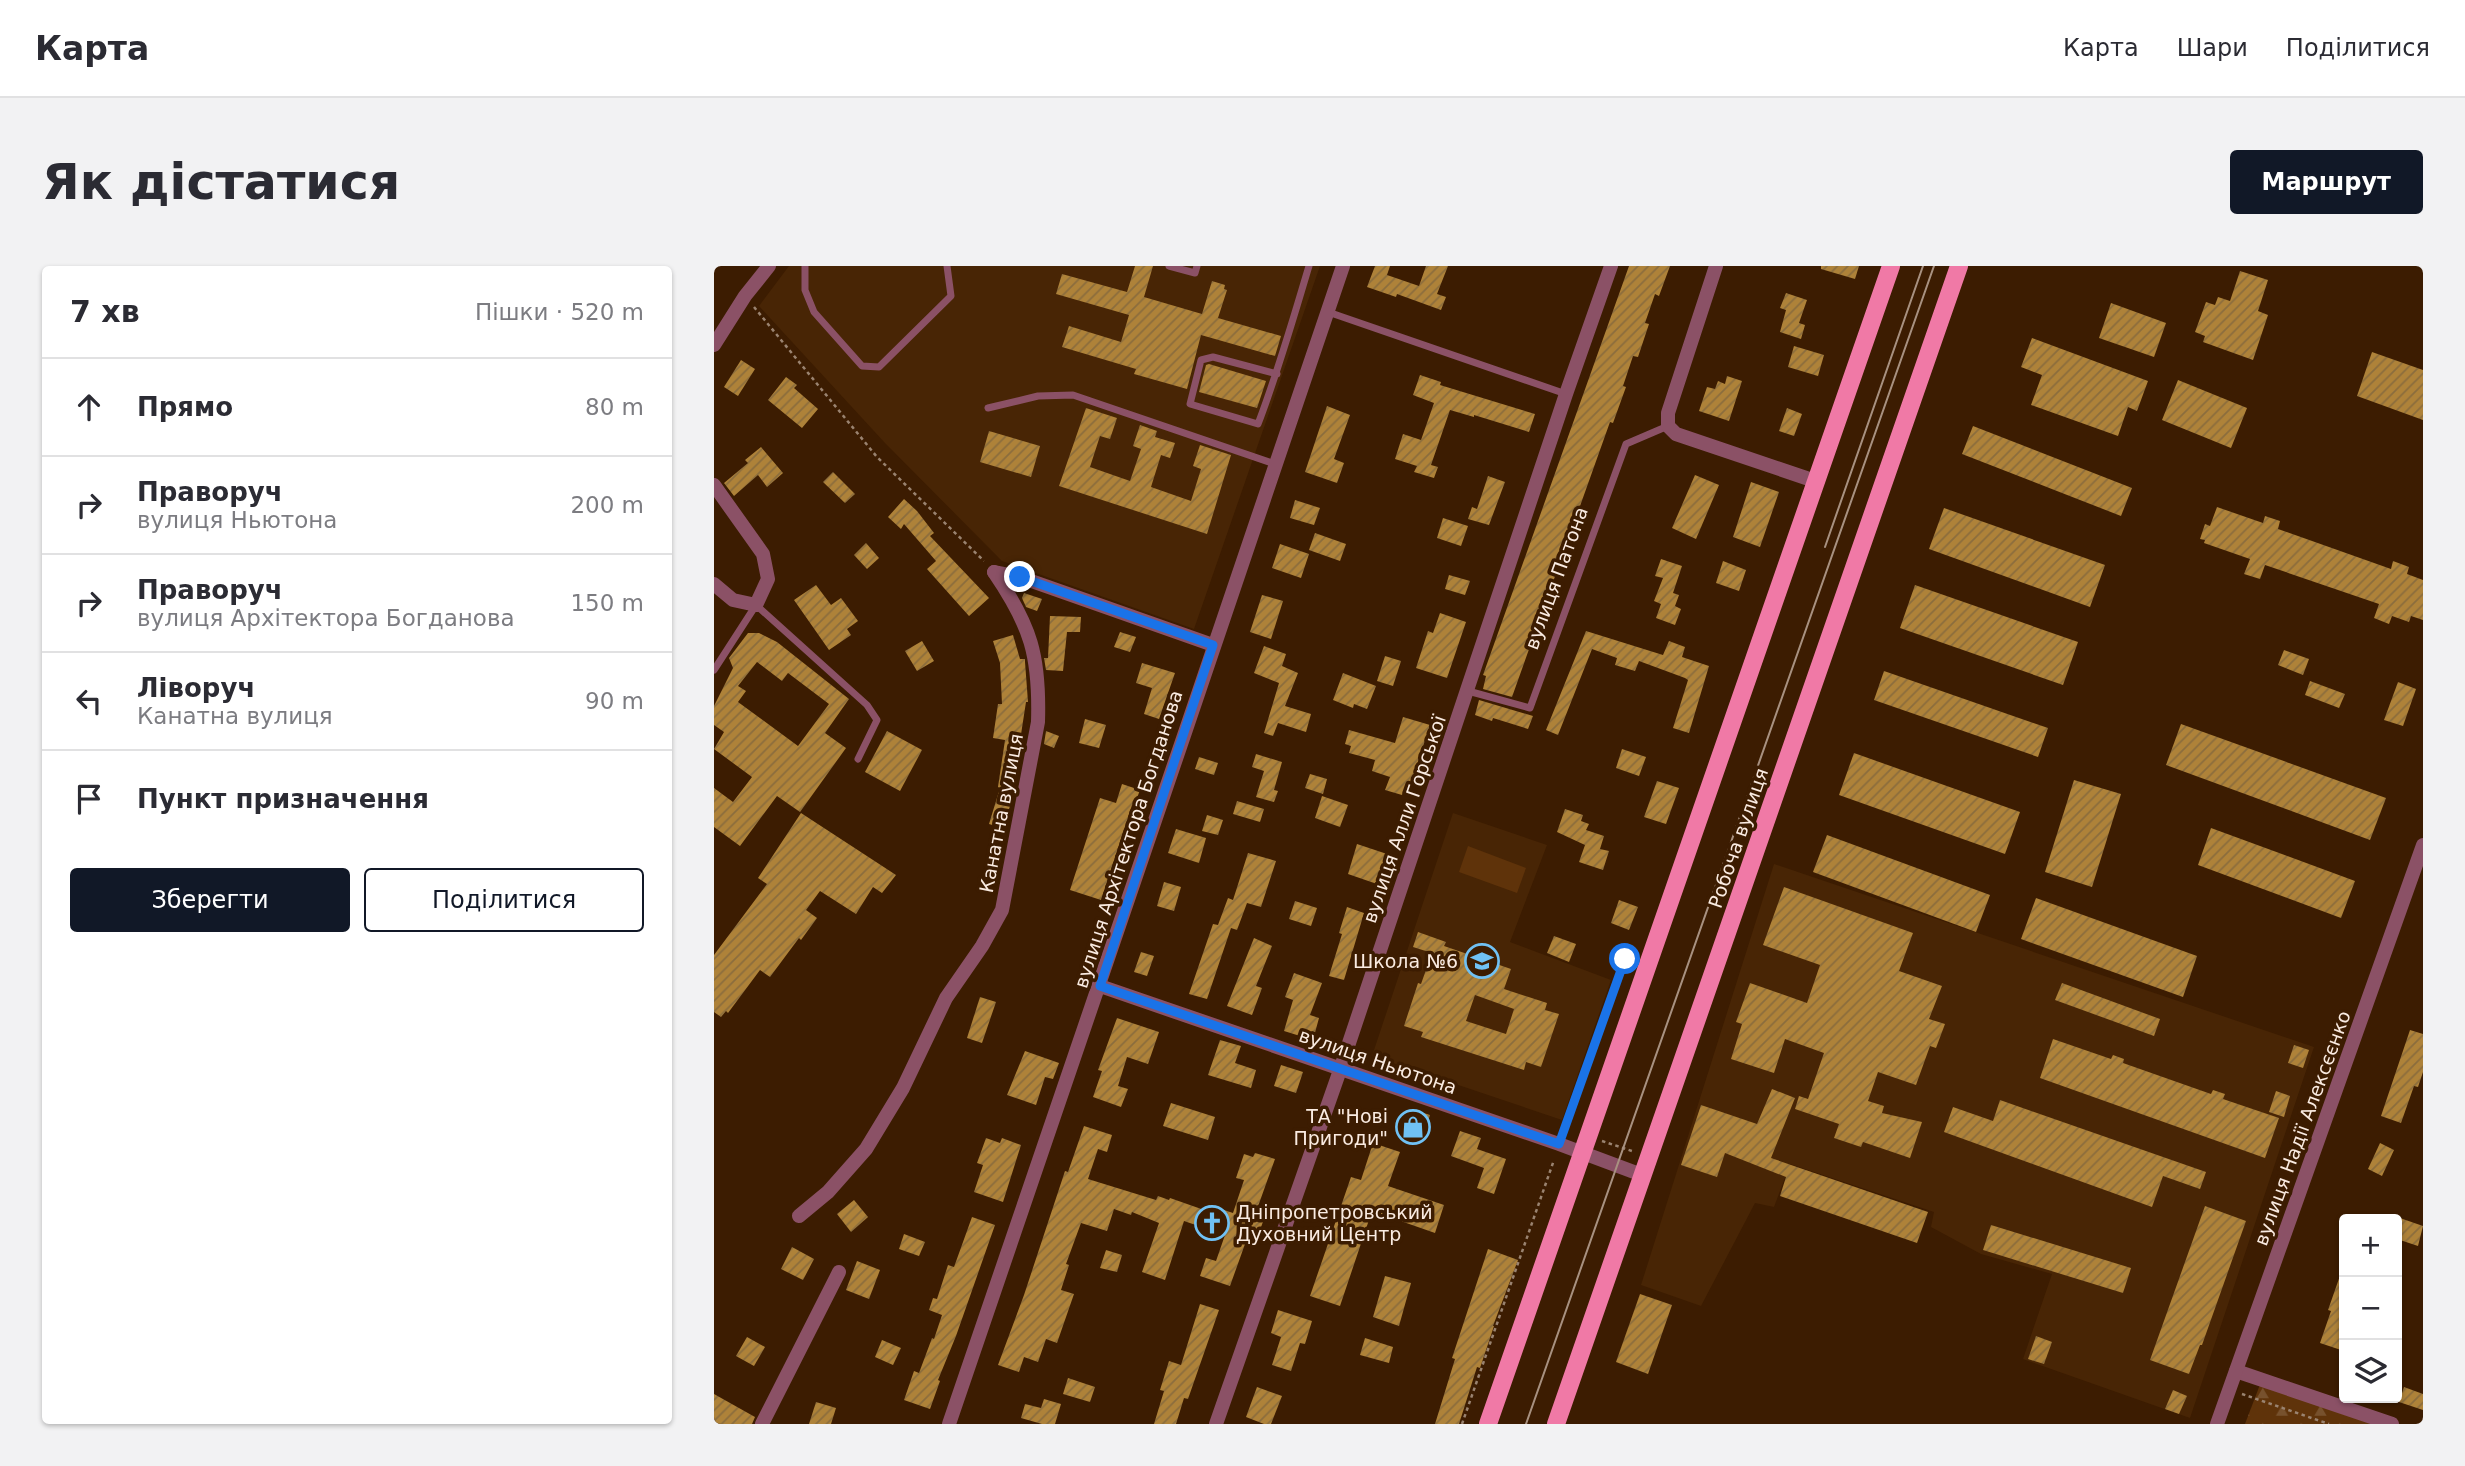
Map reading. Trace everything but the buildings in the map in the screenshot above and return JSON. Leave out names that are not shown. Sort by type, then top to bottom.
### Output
[{"type":"main road","points":[[1488,1424],[1891,266]]},
{"type":"main road","name":"Робоча вулиця","points":[[1556,1424],[1959,266]]},
{"type":"street","points":[[714,345],[745,296],[769,266]]},
{"type":"street","name":"вулиця Архітектора Богданова","points":[[950,1424],[1343,266]]},
{"type":"street","name":"вулиця Алли Горської","points":[[1216,1424],[1340,1069],[1611,266]]},
{"type":"street","points":[[1716,266],[1668,413],[1668,426],[1676,434],[1815,481]]},
{"type":"street","points":[[714,485],[762,554],[768,579],[756,605],[733,600],[714,584]]},
{"type":"street","points":[[994,572],[1020,577],[1213,645]]},
{"type":"street","name":"Канатна вулиця","points":[[799,1216],[828,1192],[866,1149],[903,1088],[946,998],[982,946],[1002,910],[1035,734],[1038,695],[1036,665],[1028,631],[1011,596],[994,572]]},
{"type":"street","name":"вулиця Надії Алексєєнко","points":[[2217,1424],[2423,845]]},
{"type":"street","name":"вулиця Ньютона","points":[[1100,986],[1559,1144],[1585,1144],[1642,1175]]},
{"type":"street","points":[[762,1424],[839,1272]]},
{"type":"street","points":[[2236,1371],[2392,1424]]},
{"type":"lane","points":[[805,266],[805,290],[814,312],[862,366],[879,368],[951,296],[947,266]]},
{"type":"lane","points":[[1169,266],[1195,272],[1197,266]]},
{"type":"lane","points":[[1277,374],[1213,357],[1201,360],[1190,404],[1258,424],[1277,374],[1309,266]]},
{"type":"lane","points":[[1328,312],[1566,394]]},
{"type":"lane","points":[[988,408],[1038,396],[1073,395],[1275,464]]},
{"type":"lane","name":"вулиця Патона","points":[[1468,691],[1530,708],[1626,444],[1668,426]]},
{"type":"lane","points":[[714,670],[756,605],[867,705],[877,720],[858,759]]},
{"type":"path","points":[[745,296],[877,457],[994,572]]},
{"type":"path","points":[[1461,1424],[1625,959]]},
{"type":"path","points":[[1585,1144],[1649,1157]]},
{"type":"path","points":[[2229,1389],[2329,1424]]},
{"type":"shaded area","points":[[789,266],[1320,266],[1194,629],[1002,561],[885,443],[759,306]]},
{"type":"shaded area","name":"Школа №6","points":[[1453,813],[1547,845],[1510,942],[1611,980],[1562,1120],[1372,1056]]},
{"type":"shaded area","points":[[1774,864],[2314,1047],[2190,1418],[2023,1359],[2052,1274],[1981,1254],[1931,1227],[1934,1212],[1790,1164],[1774,1207],[1755,1203],[1701,1306],[1641,1285]]},
{"type":"green space","points":[[1468,846],[1526,868],[1517,893],[1459,872]]},
{"type":"green space","points":[[2261,1382],[2382,1424],[2245,1424]]},
{"type":"tram line","points":[[1825,547],[1923,266]]},
{"type":"tram line","points":[[1526,1424],[1934,266]]},
{"type":"place","name":"Школа №6","points":[[1482,961]]},
{"type":"place","name":"ТА \"Нові Пригоди\"","points":[[1413,1127]]},
{"type":"place","name":"Дніпропетровський Духовний Центр","points":[[1212,1223]]},
{"type":"route","points":[[1020,577],[1213,645],[1100,986],[1559,1144],[1625,959]]}]
